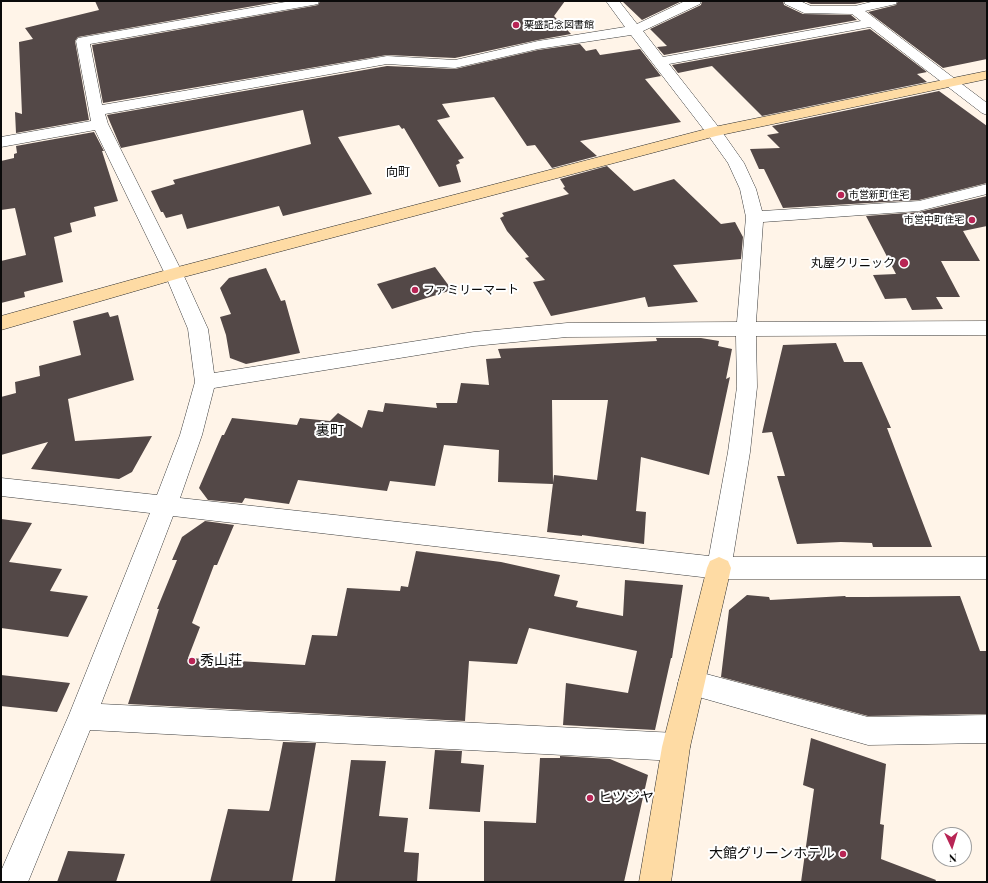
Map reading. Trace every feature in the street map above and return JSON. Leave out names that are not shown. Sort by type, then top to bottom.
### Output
[{"type":"street","points":[[12,882],[82,716],[165,506],[191,435],[205,382],[198,329],[174,274],[98,118],[83,41],[221,11],[313,1]]},
{"type":"street","points":[[612,1],[714,132],[736,163],[748,189],[755,217],[746,329],[747,387],[739,452],[718,568],[676,747],[655,882]]},
{"type":"street","points":[[1,142],[98,118],[387,60],[455,64],[538,46],[634,30],[695,1]]},
{"type":"street","points":[[790,1],[810,10],[854,10],[891,1]]},
{"type":"street","points":[[854,10],[952,82],[987,110]]},
{"type":"street","points":[[660,62],[872,24]]},
{"type":"street","points":[[1,323],[174,274],[714,132],[987,75]]},
{"type":"street","points":[[755,217],[919,206],[987,189]]},
{"type":"street","points":[[205,382],[474,339],[567,330],[987,328]]},
{"type":"street","points":[[1,487],[718,568],[987,568]]},
{"type":"street","points":[[691,683],[868,731],[987,730]]},
{"type":"street","points":[[82,716],[676,747]]},
{"type":"building","points":[[95,1],[282,1],[78,37],[75,41],[89,120],[16,133],[15,112],[22,114],[19,42],[33,39],[25,28],[99,10]]},
{"type":"building","points":[[320,1],[565,1],[554,16],[571,34],[455,58],[387,55],[103,103],[92,45],[313,6],[318,5]]},
{"type":"building","points":[[622,1],[682,1],[642,20]]},
{"type":"building","points":[[702,1],[783,1],[784,5],[803,14],[851,15],[857,20],[664,55],[657,47],[667,46],[650,29],[701,5]]},
{"type":"building","points":[[804,1],[869,1],[855,4],[811,4]]},
{"type":"building","points":[[898,1],[987,1],[987,59],[943,68],[868,12],[896,5]]},
{"type":"building","points":[[870,29],[927,72],[917,74],[927,82],[762,116],[712,66],[678,73],[672,65]]},
{"type":"building","points":[[580,44],[586,51],[596,49],[600,55],[640,49],[661,76],[645,79],[681,122],[580,141],[597,156],[552,168],[535,145],[527,146],[494,97],[442,104],[450,117],[437,120],[464,158],[458,160],[460,163],[456,165],[461,182],[439,187],[404,128],[402,129],[399,125],[338,137],[372,194],[283,216],[279,206],[187,229],[182,214],[166,218],[163,212],[161,212],[151,191],[175,184],[173,180],[311,144],[303,110],[121,148],[107,115],[387,66],[455,69],[538,50]]},
{"type":"building","points":[[939,91],[987,126],[987,183],[919,200],[783,208],[764,169],[759,169],[750,149],[780,148],[767,135],[779,133],[772,126]]},
{"type":"building","points":[[94,132],[104,151],[102,151],[118,201],[94,207],[96,216],[70,223],[72,232],[54,237],[63,282],[24,292],[25,297],[1,303],[1,261],[26,255],[15,208],[1,210],[1,161],[14,158],[14,154],[17,153],[16,146]]},
{"type":"building","points":[[607,166],[634,191],[674,179],[721,224],[735,222],[743,237],[741,259],[673,265],[698,302],[648,307],[645,297],[551,316],[533,282],[545,280],[525,258],[529,257],[507,231],[500,218],[504,216],[502,213],[569,194],[563,188],[565,187],[560,179]]},
{"type":"building","points":[[987,196],[987,226],[963,231],[980,261],[941,261],[960,297],[936,297],[943,309],[912,310],[906,298],[885,299],[873,275],[896,274],[866,216],[919,212]]},
{"type":"building","name":"ファミリーマート","points":[[435,267],[452,290],[392,309],[377,284]]},
{"type":"building","points":[[266,268],[281,301],[285,300],[300,353],[246,364],[230,358],[226,335],[220,317],[231,314],[220,288],[229,278]]},
{"type":"building","points":[[108,312],[110,317],[118,315],[134,380],[68,399],[75,441],[152,436],[132,472],[119,479],[31,469],[48,442],[1,455],[1,397],[16,393],[15,382],[40,376],[39,366],[81,355],[73,321]]},
{"type":"building","points":[[656,338],[701,338],[719,341],[718,346],[732,349],[726,379],[730,377],[709,475],[641,457],[636,511],[646,512],[644,544],[582,535],[547,532],[553,484],[498,482],[499,450],[444,445],[435,486],[390,481],[387,491],[298,480],[289,504],[245,498],[242,503],[208,500],[199,488],[222,435],[224,435],[232,418],[297,425],[300,418],[330,421],[338,413],[362,428],[368,410],[383,412],[385,403],[437,408],[436,403],[457,403],[461,383],[489,385],[486,359],[501,358],[498,349],[657,341]],"holes":[[[552,400],[608,400],[597,480],[554,475],[553,483]]]},
{"type":"building","points":[[836,343],[844,362],[862,362],[891,428],[887,428],[932,547],[873,547],[872,543],[841,542],[797,544],[777,476],[785,476],[772,432],[762,433],[783,345]]},
{"type":"building","points":[[1,519],[32,523],[9,562],[62,569],[50,591],[88,596],[68,637],[1,628]]},
{"type":"building","points":[[205,521],[234,525],[217,565],[214,565],[192,623],[200,627],[188,658],[305,665],[312,635],[337,636],[347,588],[400,591],[401,586],[408,587],[416,551],[501,562],[560,575],[554,596],[578,601],[576,607],[623,616],[625,580],[683,585],[672,658],[655,730],[563,725],[566,683],[628,693],[637,651],[529,628],[517,664],[469,661],[465,721],[128,704],[159,609],[157,609],[177,560],[172,560],[182,537]]},
{"type":"building","points":[[747,595],[769,597],[770,600],[845,596],[960,596],[980,651],[987,651],[987,714],[868,716],[721,677],[729,610]]},
{"type":"building","points":[[1,675],[70,683],[57,712],[1,706]]},
{"type":"building","points":[[811,738],[886,764],[880,824],[884,825],[881,859],[936,880],[935,882],[801,882],[814,789],[803,785]]},
{"type":"building","points":[[283,742],[316,743],[292,882],[210,882],[228,809],[269,811]]},
{"type":"building","points":[[435,750],[462,751],[461,763],[484,765],[480,812],[429,809]]},
{"type":"building","name":"ヒツジヤ","points":[[560,756],[610,759],[648,775],[624,882],[484,882],[484,821],[536,823],[540,758],[560,758]]},
{"type":"building","points":[[351,760],[386,761],[379,816],[408,818],[404,852],[419,853],[417,882],[335,881]]},
{"type":"building","points":[[68,851],[125,854],[116,882],[57,882]]},
{"type":"place","name":"栗盛記念図書館","points":[[516,25]]},
{"type":"place","name":"市営新町住宅","points":[[841,195]]},
{"type":"place","name":"市営中町住宅","points":[[972,220]]},
{"type":"place","name":"丸屋クリニック","points":[[904,263]]},
{"type":"place","name":"ファミリーマート","points":[[415,290]]},
{"type":"place","name":"秀山荘","points":[[192,661]]},
{"type":"place","name":"ヒツジヤ","points":[[590,798]]},
{"type":"place","name":"大館グリーンホテル","points":[[843,854]]},
{"type":"district","name":"向町","points":[[398,172]]},
{"type":"district","name":"裏町","points":[[330,431]]}]
